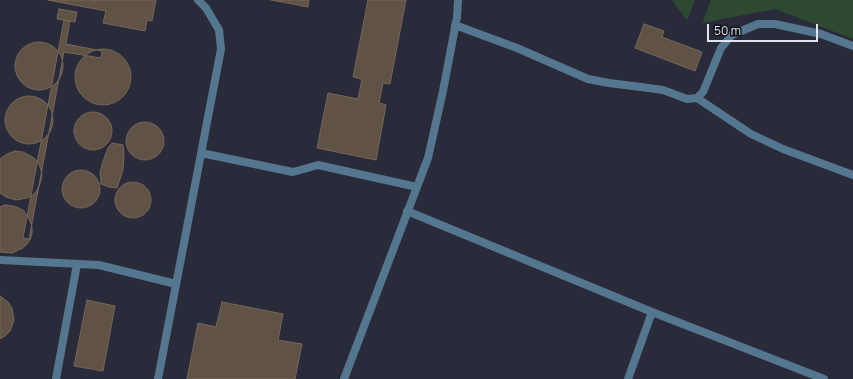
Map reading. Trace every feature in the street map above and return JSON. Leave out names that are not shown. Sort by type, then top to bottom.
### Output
[{"type":"lane","points":[[158,379],[221,49],[219,30],[206,8],[198,0]]},
{"type":"lane","points":[[347,378],[407,211],[428,158],[443,91],[458,0]]},
{"type":"lane","points":[[455,25],[517,48],[588,79],[610,84],[663,90],[687,99],[697,98],[703,92],[721,48],[732,35],[758,24],[775,24],[821,34],[853,46]]},
{"type":"lane","points":[[697,98],[750,134],[784,149],[853,175]]},
{"type":"lane","points":[[201,153],[292,172],[318,165],[416,187]]},
{"type":"lane","points":[[407,211],[652,312],[824,379]]},
{"type":"lane","points":[[0,260],[99,265],[176,284]]},
{"type":"lane","points":[[56,379],[77,264]]},
{"type":"lane","points":[[628,379],[652,312]]},
{"type":"green space","points":[[672,0],[695,0],[687,20]]},
{"type":"green space","points":[[711,0],[853,0],[853,39],[775,9],[702,23]]},
{"type":"building","points":[[48,0],[156,0],[152,21],[147,20],[145,31],[103,23],[106,11]]},
{"type":"building","points":[[271,0],[309,0],[308,7]]},
{"type":"building","points":[[368,0],[406,0],[390,84],[383,83],[379,103],[386,105],[376,160],[317,148],[328,93],[358,99],[362,79],[353,77]]},
{"type":"building","points":[[59,9],[77,12],[75,22],[57,19]]},
{"type":"building","points":[[64,20],[70,21],[66,44],[102,51],[101,58],[64,52],[29,239],[23,238]]},
{"type":"building","points":[[644,24],[664,31],[662,37],[702,52],[695,71],[635,48]]},
{"type":"building","points":[[34,42],[44,42],[56,49],[63,61],[63,71],[56,83],[44,90],[34,90],[26,86],[19,79],[15,71],[15,61],[19,53],[26,46]]},
{"type":"building","points":[[97,49],[109,49],[119,53],[127,61],[131,71],[131,83],[127,93],[119,101],[109,105],[97,105],[87,101],[79,93],[75,83],[75,71],[79,61],[87,53]]},
{"type":"building","points":[[24,96],[34,96],[46,103],[53,115],[53,125],[46,137],[34,144],[24,144],[16,140],[9,133],[5,125],[5,115],[9,107],[16,100]]},
{"type":"building","points":[[93,112],[106,118],[112,131],[106,144],[93,150],[80,144],[74,131],[80,118]]},
{"type":"building","points":[[145,122],[158,128],[164,141],[158,154],[145,160],[132,154],[126,141],[132,128]]},
{"type":"building","points":[[112,143],[123,145],[124,153],[123,170],[117,188],[101,184],[100,173],[102,164],[108,148]]},
{"type":"building","points":[[15,151],[23,152],[34,158],[38,162],[42,174],[39,186],[33,195],[16,200],[6,197],[0,193],[0,159]]},
{"type":"building","points":[[81,170],[94,176],[100,189],[94,202],[81,208],[68,202],[62,189],[68,176]]},
{"type":"building","points":[[137,182],[146,187],[150,193],[150,207],[146,213],[137,218],[129,218],[120,213],[116,207],[115,196],[120,187],[126,183]]},
{"type":"building","points":[[5,205],[13,206],[24,211],[32,227],[32,234],[27,244],[23,248],[12,253],[0,252],[0,207]]},
{"type":"building","points":[[0,296],[8,302],[12,308],[14,320],[10,331],[0,339]]},
{"type":"building","points":[[87,300],[115,306],[103,371],[74,366]]},
{"type":"building","points":[[222,302],[283,314],[278,340],[302,344],[295,379],[187,379],[198,323],[216,327]]}]
